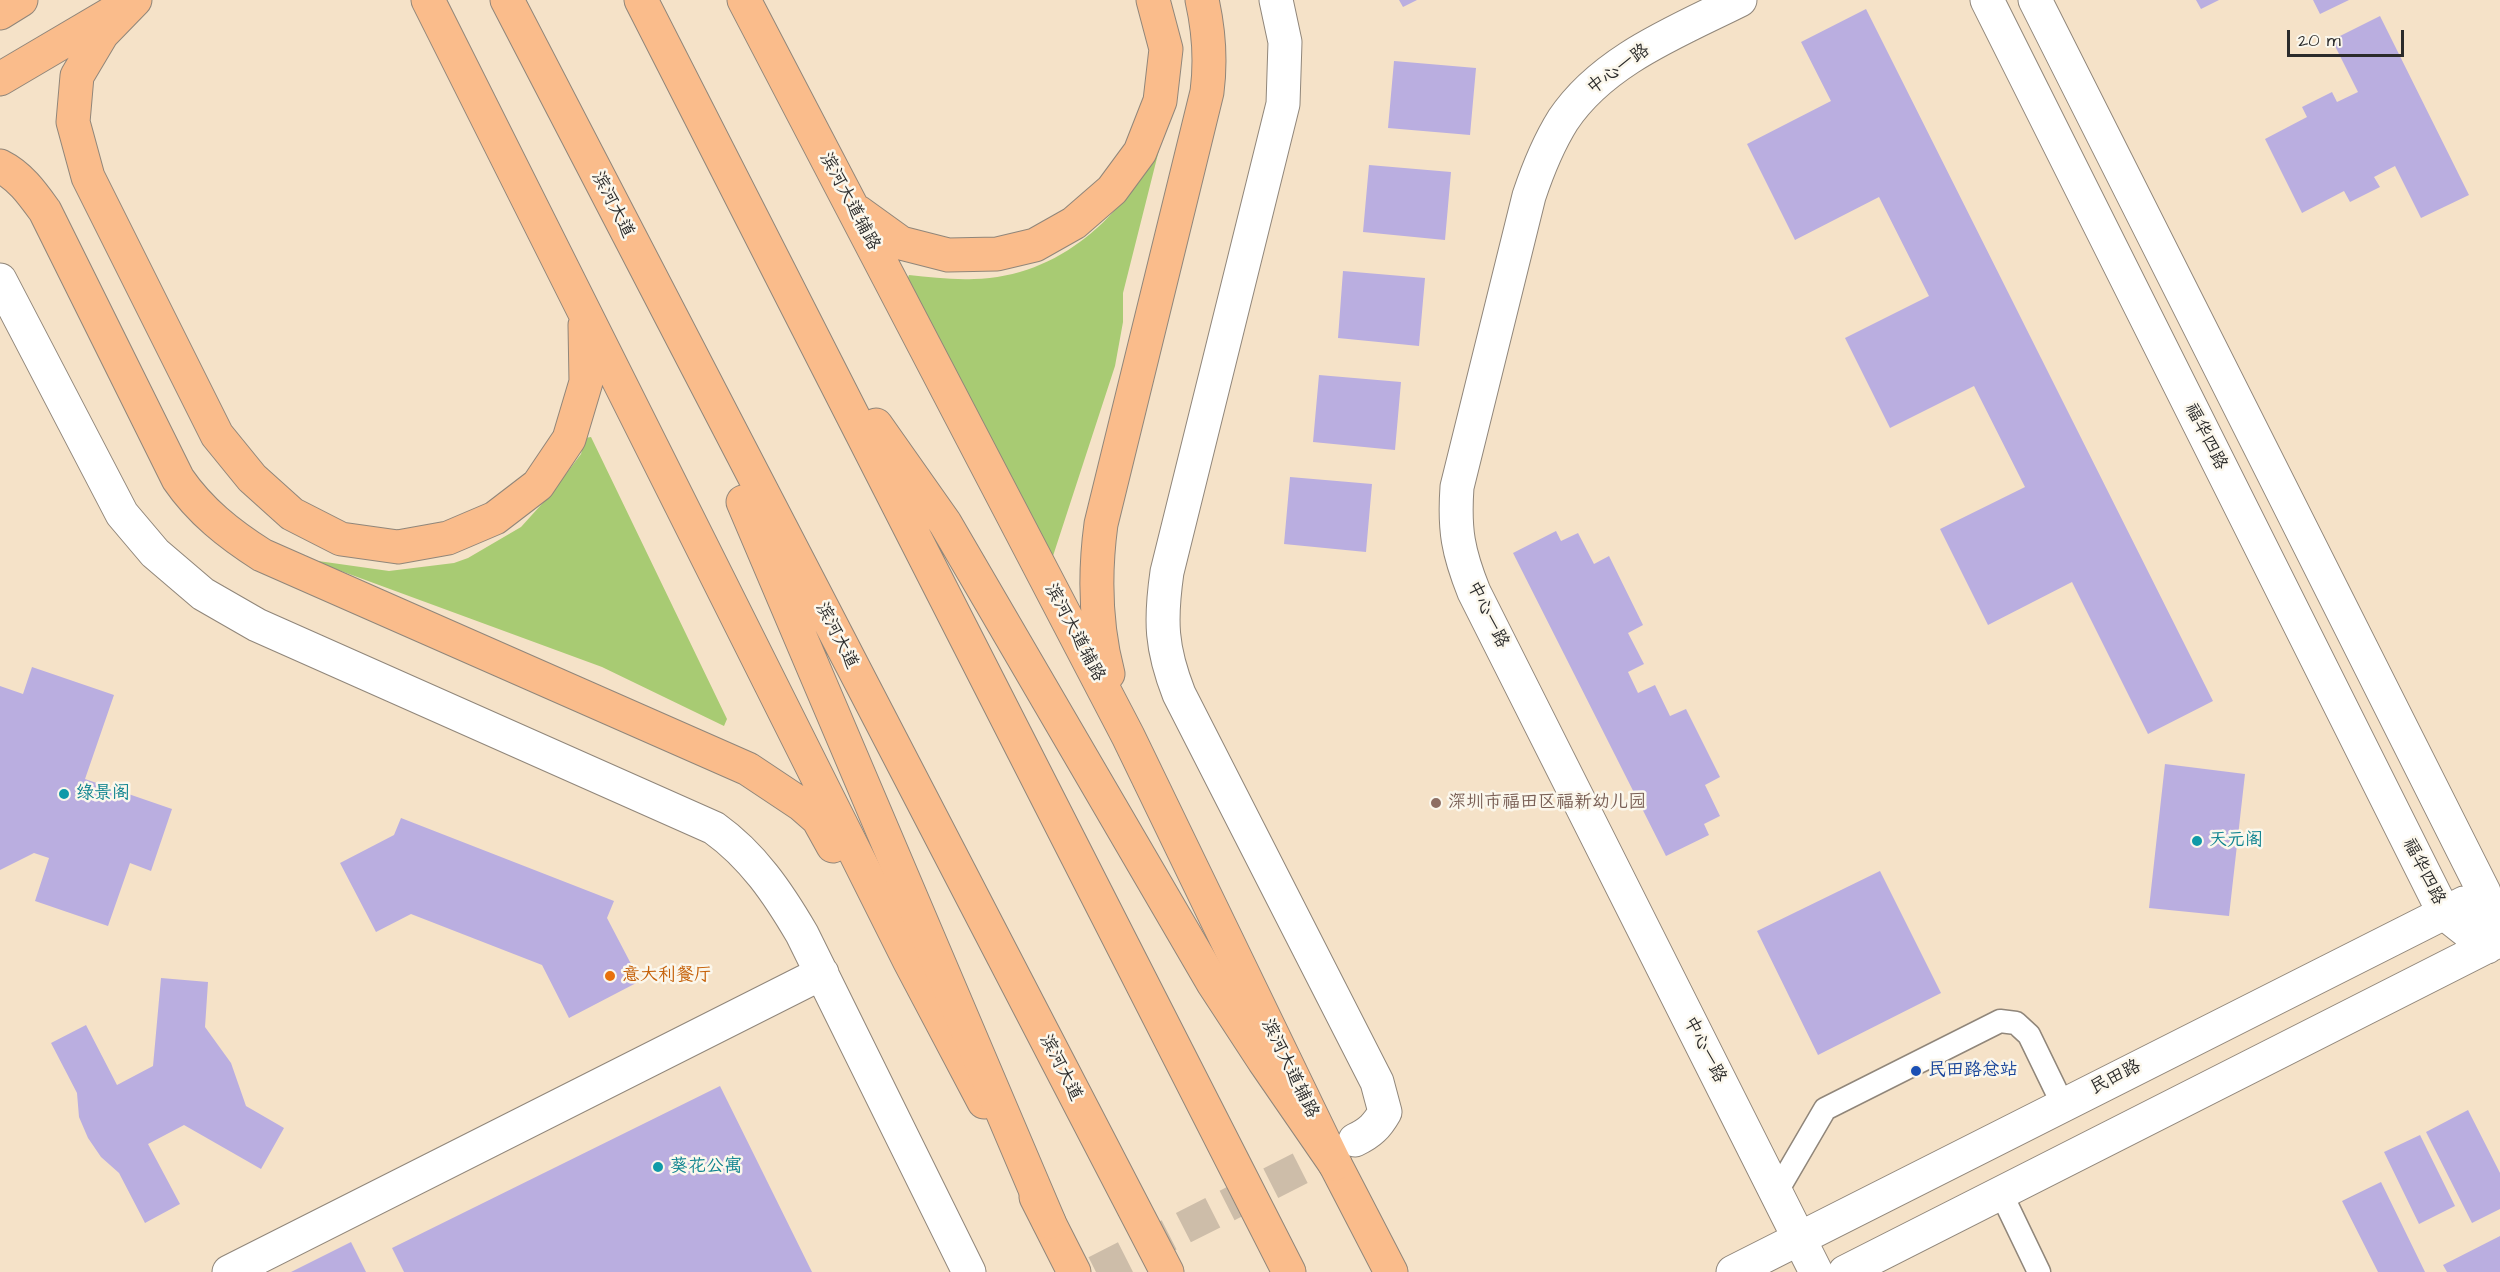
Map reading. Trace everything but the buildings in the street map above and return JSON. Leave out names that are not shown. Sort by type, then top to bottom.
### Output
[{"type":"main road","points":[[0,13],[21,0]]},
{"type":"main road","points":[[0,79],[135,0]]},
{"type":"main road","points":[[135,0],[102,34],[77,76],[73,122],[88,177],[217,435],[252,477],[292,514],[341,539],[398,547],[448,538],[495,518],[538,485],[569,439],[586,382],[585,317]]},
{"type":"main road","points":[[428,0],[910,962],[1074,1272]]},
{"type":"main road","name":"滨河大道","points":[[507,0],[645,271],[1167,1272]]},
{"type":"main road","points":[[642,0],[1289,1272]]},
{"type":"main road","name":"滨河大道辅路","points":[[744,0],[1346,1152],[1391,1272]]},
{"type":"main road","points":[[853,208],[901,243],[948,255],[996,254],[1035,245],[1074,223],[1112,190],[1140,152],[1160,101],[1166,49],[1153,0]]},
{"type":"main road","points":[[1128,736],[1111,687],[1100,638],[1096,598],[1097,551],[1101,524],[1207,92],[1210,67],[1202,0]]},
{"type":"main road","points":[[0,166],[24,183],[45,211],[178,479],[189,494],[227,532],[262,555],[731,760],[767,780],[818,819],[843,862],[910,962]]},
{"type":"main road","points":[[645,271],[1049,1222]]},
{"type":"main road","points":[[796,305],[849,387],[945,523],[1213,983],[1264,1061],[1346,1152]]},
{"type":"street","points":[[1276,0],[1285,42],[1283,104],[1167,572],[1162,634],[1168,664],[1179,694],[1377,1082],[1384,1112],[1379,1123],[1346,1152]]},
{"type":"street","name":"中心一路","points":[[1740,0],[1652,45],[1602,78],[1564,119],[1550,142],[1529,195],[1457,487],[1455,516],[1457,540],[1474,592],[1816,1272]]},
{"type":"street","name":"福华四路","points":[[1987,0],[2444,913],[2494,943]]},
{"type":"street","points":[[1845,1272],[2494,943],[2492,888],[2035,0]]},
{"type":"street","points":[[0,280],[123,514],[155,553],[204,594],[228,610],[256,624],[714,828],[735,843],[771,884],[802,934],[969,1272]]},
{"type":"street","name":"民田路","points":[[1732,1272],[2492,888]]},
{"type":"street","points":[[229,1272],[822,973]]},
{"type":"lane","points":[[1776,1193],[1825,1109],[2000,1021],[2016,1023],[2029,1035],[2063,1105]]},
{"type":"lane","points":[[2001,1193],[2039,1272]]},
{"type":"green space","points":[[1161,142],[1123,293],[1123,322],[1115,366],[1052,559],[907,280],[909,275],[966,279],[1005,276],[1034,267],[1061,254],[1086,238],[1108,217],[1146,169]]},
{"type":"green space","points":[[591,437],[727,719],[724,726],[602,667],[311,560],[389,571],[454,563],[468,558],[521,527],[550,495],[581,454],[585,438]]},
{"type":"tunnel","points":[[1096,1272],[1354,1141]]},
{"type":"place","name":"绿景阁","points":[[64,794]]},
{"type":"place","name":"深圳市福田区福新幼儿园","points":[[1436,803]]},
{"type":"place","name":"天元阁","points":[[2197,841]]},
{"type":"place","name":"意大利餐厅","points":[[610,976]]},
{"type":"place","name":"民田路总站","points":[[1916,1071]]},
{"type":"place","name":"葵花公寓","points":[[658,1167]]}]
